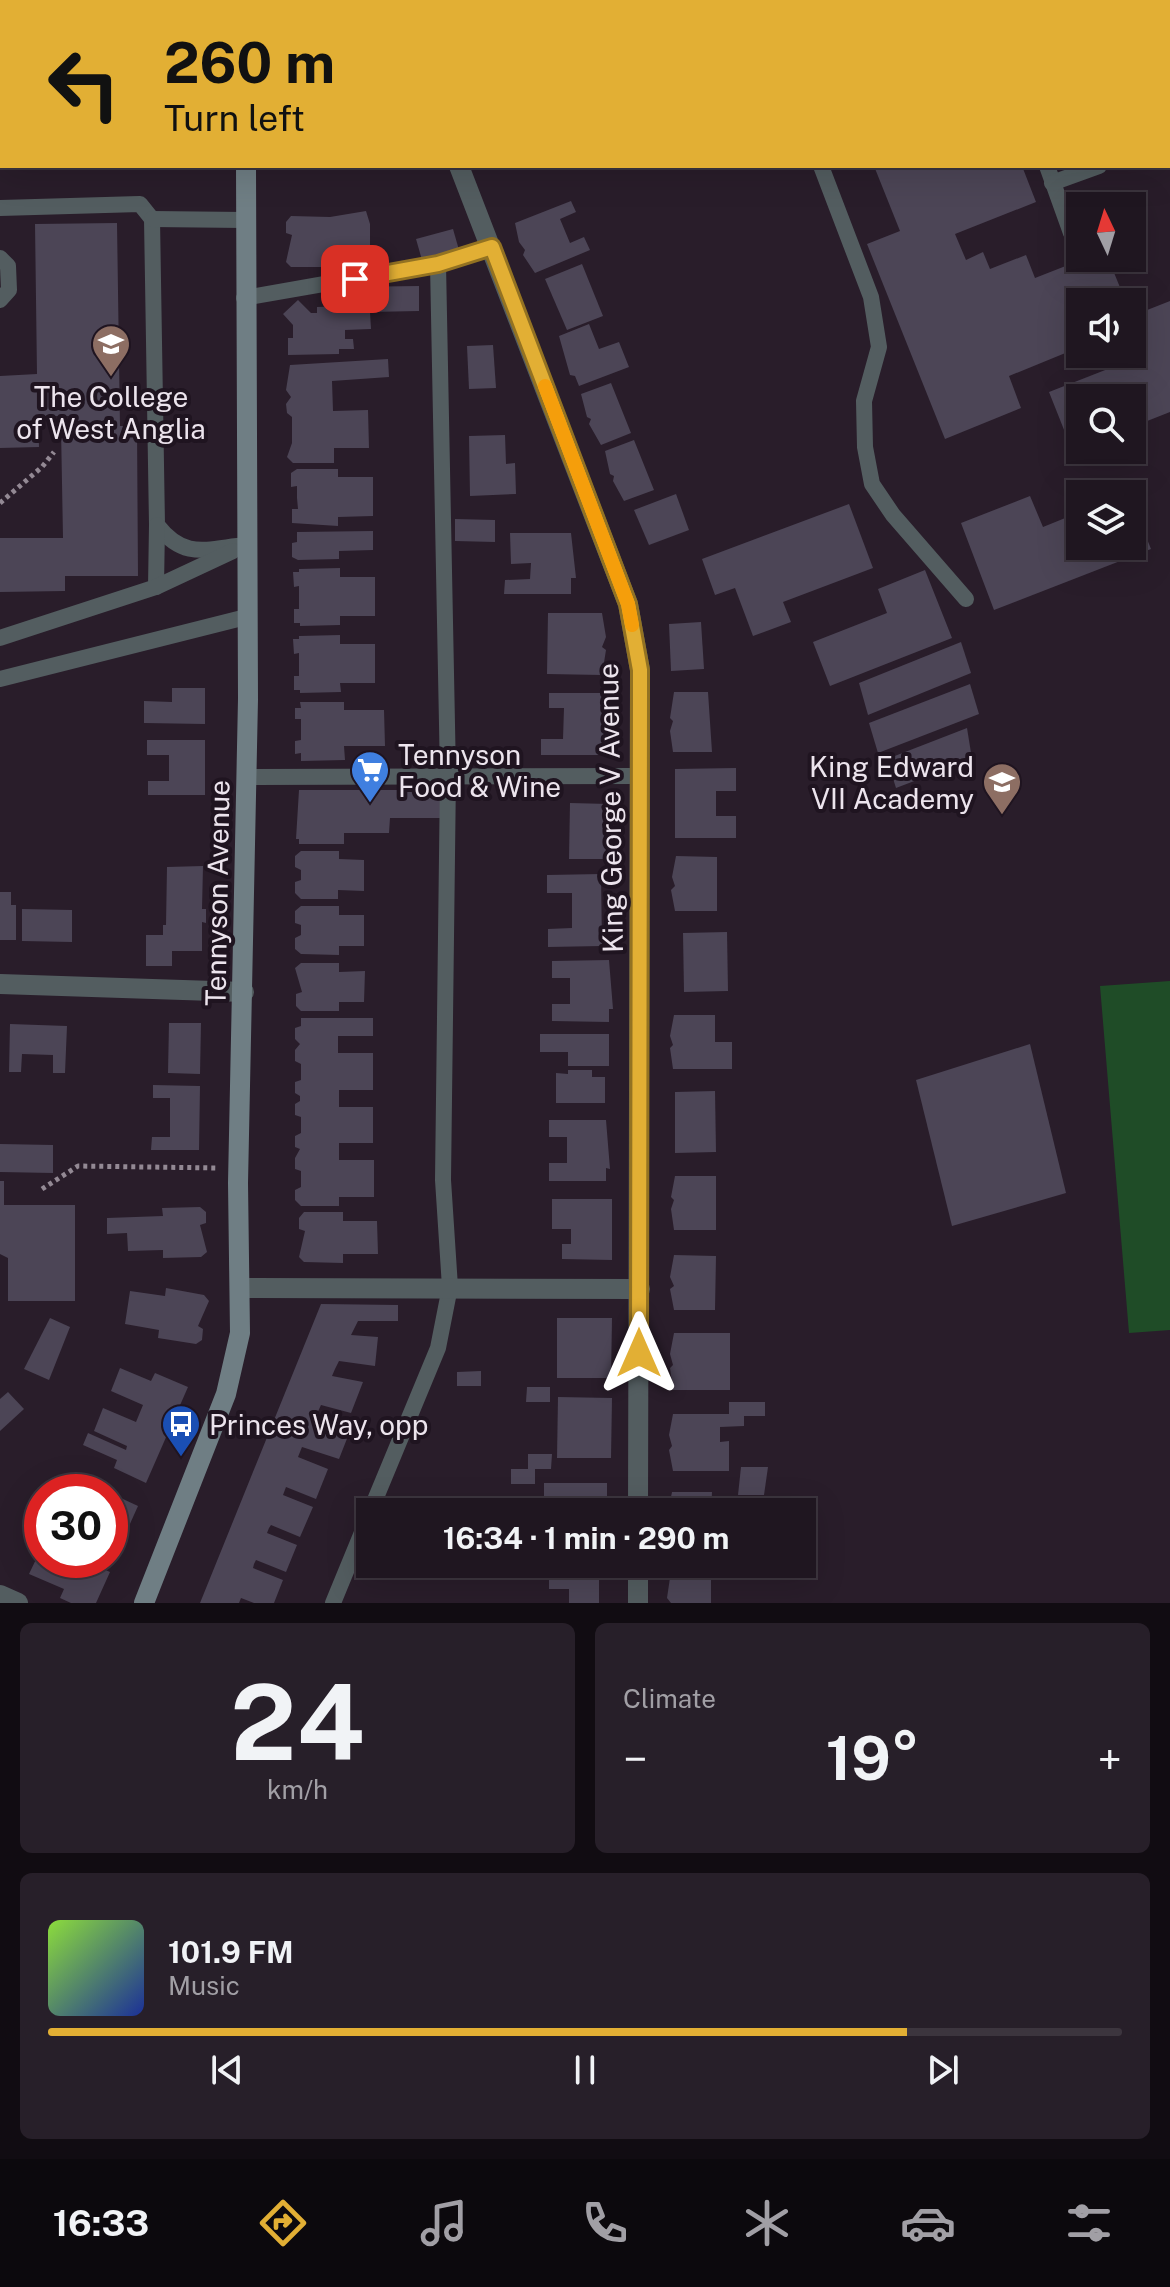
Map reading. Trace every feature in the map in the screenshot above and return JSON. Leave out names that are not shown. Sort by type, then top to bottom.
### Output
[{"type":"main road","name":"Tennyson Avenue","points":[[144,1603],[226,1394],[240,1333],[238,1168],[248,777],[246,168]]},
{"type":"street","name":"King George V Avenue","points":[[460,168],[628,604],[640,670],[638,1498]]},
{"type":"street","points":[[0,984],[244,992]]},
{"type":"street","points":[[241,1288],[640,1289]]},
{"type":"street","points":[[638,1578],[638,1603]]},
{"type":"street","points":[[0,1595],[18,1603]]},
{"type":"lane","points":[[822,168],[873,310],[879,347],[864,401],[865,447],[872,484],[893,515],[966,599]]},
{"type":"lane","points":[[1048,168],[1066,220]]},
{"type":"lane","points":[[1052,183],[1093,168]]},
{"type":"lane","points":[[0,208],[140,204],[152,219],[156,587]]},
{"type":"lane","points":[[152,219],[244,220]]},
{"type":"lane","points":[[244,298],[438,264],[492,247]]},
{"type":"lane","points":[[0,258],[8,266],[9,290],[0,300]]},
{"type":"lane","points":[[376,1498],[438,1348],[450,1287],[443,1180],[448,775],[438,264]]},
{"type":"lane","points":[[157,525],[172,544],[194,550],[245,545]]},
{"type":"lane","points":[[0,638],[156,587],[245,545]]},
{"type":"lane","points":[[0,679],[246,617]]},
{"type":"lane","points":[[248,777],[641,776]]},
{"type":"lane","points":[[333,1603],[356,1546]]},
{"type":"path","points":[[0,503],[42,467],[54,452]]},
{"type":"path","points":[[42,1189],[78,1166],[238,1168]]},
{"type":"green space","points":[[1170,981],[1170,1330],[1129,1333],[1100,986]]},
{"type":"building","points":[[875,168],[1023,168],[1036,202],[955,234],[966,260],[983,252],[990,269],[1026,255],[1035,278],[1066,266],[1066,272],[1114,272],[1120,288],[1066,288],[1066,353],[1009,376],[1021,408],[945,439],[867,244],[900,231]]},
{"type":"building","points":[[571,201],[576,212],[560,219],[570,243],[584,237],[590,250],[535,273],[523,255],[525,250],[519,242],[515,223]]},
{"type":"building","points":[[366,211],[370,224],[370,258],[329,258],[329,267],[291,267],[286,262],[292,235],[286,233],[286,222],[291,216],[330,217]]},
{"type":"building","points":[[117,223],[120,426],[137,426],[138,576],[65,576],[65,591],[0,592],[0,538],[63,538],[61,428],[73,427],[72,416],[38,416],[39,447],[0,448],[0,376],[37,374],[35,224]]},
{"type":"building","points":[[453,229],[459,250],[422,260],[416,239]]},
{"type":"building","points":[[582,264],[603,316],[567,330],[545,279]]},
{"type":"building","points":[[419,286],[419,311],[370,312],[371,329],[345,330],[345,339],[353,339],[354,349],[339,349],[339,354],[288,355],[288,338],[293,338],[293,325],[283,314],[298,300],[311,313],[317,313],[317,307],[346,306],[346,287]]},
{"type":"building","points":[[1170,301],[1170,412],[1146,421],[1146,384],[1069,384],[1110,368],[1146,368],[1146,310]]},
{"type":"building","points":[[589,324],[599,349],[619,342],[629,367],[579,386],[575,376],[570,375],[559,336]]},
{"type":"building","points":[[493,345],[496,388],[469,389],[467,346]]},
{"type":"building","points":[[388,359],[389,377],[332,381],[333,411],[368,410],[369,448],[334,448],[334,463],[293,463],[287,457],[292,443],[292,417],[287,413],[286,404],[291,397],[286,390],[290,365]]},
{"type":"building","points":[[611,383],[631,433],[601,445],[589,424],[591,419],[587,417],[581,394]]},
{"type":"building","points":[[1066,385],[1066,435],[1049,392]]},
{"type":"building","points":[[505,435],[506,464],[515,463],[516,494],[470,496],[469,436]]},
{"type":"building","points":[[634,440],[654,490],[624,501],[613,481],[614,476],[610,474],[605,451]]},
{"type":"building","points":[[297,469],[338,469],[338,477],[373,477],[373,516],[338,517],[338,526],[292,523],[292,509],[298,509],[297,486],[291,487],[291,473]]},
{"type":"building","points":[[676,494],[689,530],[649,545],[634,510]]},
{"type":"building","points":[[1030,496],[1043,527],[1066,518],[1066,560],[1123,560],[994,610],[961,523]]},
{"type":"building","points":[[849,504],[873,568],[783,602],[791,622],[753,636],[735,588],[715,595],[702,559]]},
{"type":"building","points":[[455,519],[495,520],[495,542],[455,541]]},
{"type":"building","points":[[373,531],[373,550],[339,551],[339,559],[298,560],[292,557],[292,543],[297,542],[297,532]]},
{"type":"building","points":[[510,533],[571,533],[576,578],[571,578],[571,594],[504,594],[505,580],[530,579],[531,563],[511,564]]},
{"type":"building","points":[[340,568],[340,577],[375,577],[375,616],[340,616],[340,625],[300,626],[300,623],[294,623],[294,609],[299,609],[299,586],[294,587],[293,572],[299,572],[299,569]]},
{"type":"building","points":[[925,570],[952,638],[830,686],[813,642],[887,613],[878,589]]},
{"type":"building","points":[[548,613],[602,613],[606,637],[602,647],[606,650],[602,675],[547,674]]},
{"type":"building","points":[[701,622],[704,669],[671,671],[669,624]]},
{"type":"building","points":[[340,635],[340,644],[375,644],[375,683],[340,683],[341,692],[300,693],[300,690],[294,690],[294,676],[299,676],[299,653],[294,654],[293,639],[299,639],[299,636]]},
{"type":"building","points":[[961,642],[971,673],[868,715],[859,683]]},
{"type":"building","points":[[970,684],[979,714],[878,753],[869,723]]},
{"type":"building","points":[[172,688],[205,688],[205,724],[144,723],[144,701],[172,702]]},
{"type":"building","points":[[674,692],[708,692],[712,752],[673,752],[670,731],[673,721],[670,718]]},
{"type":"building","points":[[549,693],[602,693],[606,718],[603,727],[606,731],[602,755],[541,755],[541,739],[563,739],[564,708],[549,708]]},
{"type":"building","points":[[300,702],[344,702],[344,710],[384,710],[385,746],[344,746],[345,760],[301,761],[301,753],[295,754],[295,741],[301,740],[301,719],[295,719],[295,708],[301,708]]},
{"type":"building","points":[[967,728],[972,759],[896,788],[887,759]]},
{"type":"building","points":[[147,740],[205,740],[205,795],[148,795],[148,781],[169,781],[169,755],[147,755]]},
{"type":"building","points":[[736,768],[736,791],[716,791],[716,816],[736,816],[736,838],[675,838],[675,769]]},
{"type":"building","name":"Tennyson Food & Wine","points":[[299,790],[442,790],[441,818],[390,818],[389,833],[344,833],[344,844],[299,844],[299,839],[296,839]]},
{"type":"building","points":[[570,803],[609,804],[609,859],[569,859]]},
{"type":"building","points":[[301,851],[339,851],[339,859],[364,860],[364,891],[338,890],[338,899],[301,899],[295,893],[295,882],[301,880],[301,870],[295,867],[295,856]]},
{"type":"building","points":[[676,856],[717,857],[717,911],[675,911],[671,890],[675,886],[672,877]]},
{"type":"building","points":[[203,866],[202,909],[206,909],[206,923],[202,922],[202,951],[172,951],[172,966],[146,966],[146,935],[163,935],[163,925],[166,925],[167,867]]},
{"type":"building","points":[[601,874],[602,946],[548,947],[548,929],[572,928],[572,893],[547,893],[547,875]]},
{"type":"building","points":[[0,892],[11,892],[11,905],[16,905],[16,940],[0,940]]},
{"type":"building","points":[[301,906],[339,906],[339,915],[364,915],[364,946],[339,946],[339,955],[301,954],[295,949],[295,938],[301,935],[301,925],[295,923],[295,911]]},
{"type":"building","points":[[22,909],[72,910],[72,942],[22,941]]},
{"type":"building","points":[[727,932],[728,991],[684,992],[683,933]]},
{"type":"building","points":[[609,960],[613,1009],[609,1009],[609,1022],[552,1021],[552,1004],[570,1004],[570,978],[552,978],[552,961]]},
{"type":"building","points":[[301,963],[339,963],[339,972],[365,971],[364,1002],[339,1002],[339,1011],[301,1011],[296,1006],[296,994],[302,992],[295,968]]},
{"type":"building","points":[[674,1015],[715,1015],[715,1042],[732,1042],[732,1069],[673,1069],[670,1036]]},
{"type":"building","points":[[301,1018],[373,1018],[373,1036],[338,1036],[338,1053],[373,1053],[373,1090],[339,1090],[339,1107],[373,1107],[373,1143],[339,1143],[339,1160],[374,1160],[374,1197],[339,1197],[339,1206],[301,1206],[295,1200],[295,1190],[301,1187],[301,1171],[295,1169],[295,1158],[300,1149],[295,1147],[295,1136],[301,1133],[301,1117],[295,1115],[295,1104],[300,1101],[300,1096],[295,1093],[295,1082],[301,1080],[301,1064],[295,1061],[295,1050],[300,1044],[295,1039],[295,1028],[301,1026]]},
{"type":"building","points":[[169,1023],[201,1023],[200,1074],[168,1073]]},
{"type":"building","points":[[10,1024],[67,1026],[65,1073],[53,1073],[53,1055],[22,1054],[21,1072],[9,1072]]},
{"type":"building","points":[[540,1034],[609,1034],[609,1066],[568,1066],[568,1052],[540,1052]]},
{"type":"building","points":[[1030,1044],[1066,1193],[952,1226],[916,1080]]},
{"type":"building","points":[[568,1070],[592,1070],[592,1077],[605,1077],[605,1103],[556,1103],[556,1073],[568,1074]]},
{"type":"building","points":[[153,1085],[200,1086],[199,1150],[151,1150],[152,1137],[170,1137],[170,1098],[153,1098]]},
{"type":"building","points":[[715,1091],[716,1152],[675,1153],[675,1092]]},
{"type":"building","points":[[549,1120],[606,1120],[610,1169],[606,1168],[606,1181],[549,1181],[549,1163],[567,1163],[567,1137],[549,1137]]},
{"type":"building","points":[[0,1144],[53,1145],[53,1173],[0,1172]]},
{"type":"building","points":[[675,1176],[716,1176],[716,1230],[674,1230],[671,1209],[674,1200],[671,1197]]},
{"type":"building","points":[[0,1181],[4,1181],[4,1205],[75,1205],[75,1301],[8,1301],[8,1258],[0,1254]]},
{"type":"building","points":[[552,1199],[612,1199],[612,1260],[562,1259],[562,1244],[571,1244],[571,1229],[552,1229]]},
{"type":"building","points":[[200,1207],[206,1212],[206,1223],[200,1225],[207,1252],[201,1257],[163,1258],[163,1250],[128,1251],[127,1233],[107,1234],[107,1218],[163,1216],[162,1208]]},
{"type":"building","points":[[304,1212],[343,1212],[343,1221],[377,1221],[378,1254],[343,1254],[343,1263],[304,1262],[299,1257],[305,1231],[299,1229],[299,1218]]},
{"type":"building","points":[[674,1255],[716,1256],[715,1310],[674,1310],[670,1289],[674,1286],[670,1277]]},
{"type":"building","points":[[166,1288],[204,1295],[209,1301],[198,1326],[203,1329],[202,1340],[196,1344],[158,1338],[159,1330],[125,1324],[130,1291],[165,1296]]},
{"type":"building","points":[[321,1304],[398,1305],[398,1321],[358,1321],[351,1335],[378,1337],[375,1366],[339,1361],[335,1369],[332,1376],[363,1382],[351,1413],[321,1405],[315,1418],[350,1431],[339,1459],[302,1447],[298,1457],[328,1469],[316,1499],[286,1487],[283,1495],[313,1507],[300,1537],[271,1525],[269,1528],[267,1533],[297,1545],[286,1572],[256,1560],[254,1564],[253,1568],[283,1580],[274,1603],[254,1603],[241,1598],[239,1603],[200,1603]]},
{"type":"building","points":[[50,1318],[70,1327],[49,1380],[24,1369]]},
{"type":"building","points":[[557,1318],[612,1318],[611,1378],[557,1378]]},
{"type":"building","points":[[674,1333],[730,1333],[730,1390],[673,1390],[670,1354]]},
{"type":"building","points":[[120,1368],[151,1381],[155,1373],[188,1387],[146,1483],[114,1468],[117,1460],[83,1445],[88,1433],[126,1450],[127,1446],[94,1431],[103,1408],[136,1422],[143,1405],[111,1391]]},
{"type":"building","points":[[481,1371],[481,1386],[457,1386],[457,1372]]},
{"type":"building","points":[[527,1387],[550,1387],[550,1402],[526,1402]]},
{"type":"building","points":[[8,1392],[24,1409],[0,1431],[0,1399]]},
{"type":"building","points":[[558,1397],[612,1398],[611,1458],[557,1458]]},
{"type":"building","points":[[729,1402],[765,1402],[765,1416],[744,1416],[744,1426],[720,1427],[720,1442],[729,1441],[729,1471],[673,1471],[669,1435],[673,1414],[729,1414]]},
{"type":"building","points":[[528,1454],[552,1454],[551,1469],[535,1469],[535,1484],[511,1484],[511,1469],[528,1469]]},
{"type":"building","points":[[741,1467],[768,1467],[764,1495],[738,1495]]},
{"type":"building","points":[[544,1483],[607,1483],[607,1498],[544,1498]]},
{"type":"building","points":[[672,1492],[712,1492],[712,1498],[671,1498]]},
{"type":"building","points":[[128,1501],[138,1506],[128,1528]]},
{"type":"building","points":[[38,1578],[107,1578],[96,1603],[71,1603],[60,1598],[64,1589]]},
{"type":"building","points":[[549,1578],[599,1578],[599,1603],[569,1603],[569,1589],[549,1589]]},
{"type":"building","points":[[670,1578],[711,1578],[711,1603],[671,1603],[667,1598]]},
{"type":"slow traffic","points":[[545,386],[628,604],[632,625]]},
{"type":"place","name":"The College of West Anglia","points":[[111,378]]},
{"type":"place","name":"Tennyson Food & Wine","points":[[370,804]]},
{"type":"place","name":"King Edward VII Academy","points":[[1002,816]]},
{"type":"place","name":"Princes Way, opp","points":[[181,1458]]},
{"type":"route","points":[[355,279],[438,264],[492,247],[628,604],[640,670],[639,1353]]}]
